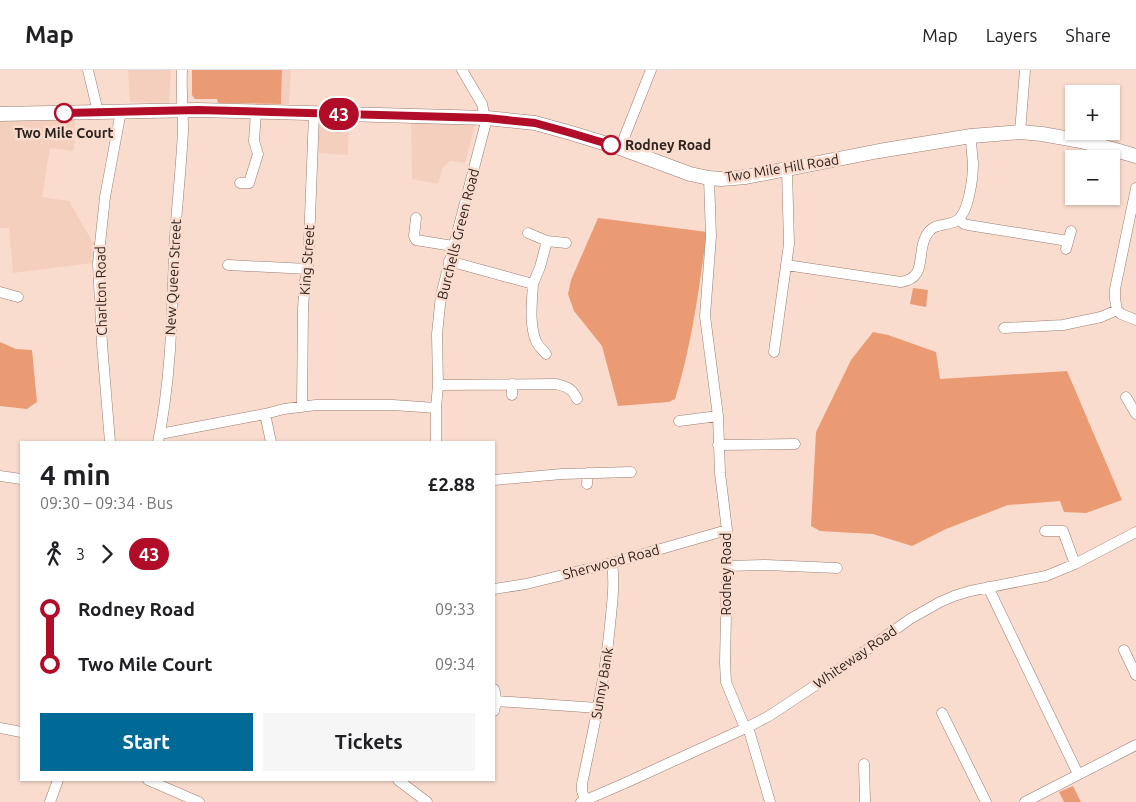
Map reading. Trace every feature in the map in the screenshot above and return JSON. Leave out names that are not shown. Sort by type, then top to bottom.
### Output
[{"type":"main road","name":"Two Mile Hill Road","points":[[0,114],[182,110],[486,118],[535,123],[620,148],[690,174],[721,179],[746,177],[879,151],[970,136],[1020,132],[1081,141],[1136,156]]},
{"type":"street","points":[[88,70],[98,112]]},
{"type":"street","name":"New Queen Street","points":[[159,438],[168,374],[172,312],[176,216],[183,130],[182,70]]},
{"type":"street","points":[[462,70],[482,104],[486,118]]},
{"type":"street","points":[[620,148],[651,70]]},
{"type":"street","points":[[1020,132],[1025,70]]},
{"type":"street","name":"Charlton Road","points":[[110,441],[98,263],[105,197],[121,111]]},
{"type":"street","points":[[240,183],[249,183],[258,154],[254,141],[256,112]]},
{"type":"street","name":"King Street","points":[[302,407],[303,308],[308,269],[314,114]]},
{"type":"street","name":"Burchells Green Road","points":[[436,441],[437,334],[441,295],[486,118]]},
{"type":"street","points":[[786,265],[901,282],[912,279],[919,269],[923,244],[929,231],[940,225],[954,222],[959,219],[965,210],[973,164],[970,136]]},
{"type":"street","points":[[774,352],[789,244],[786,170]]},
{"type":"street","name":"Rodney Road","points":[[708,178],[711,252],[705,316],[718,416],[720,473],[727,530],[726,682],[747,728],[770,802]]},
{"type":"street","points":[[1136,188],[1115,289],[1117,310],[1121,314],[1136,320]]},
{"type":"street","points":[[416,218],[414,236],[416,240],[453,246]]},
{"type":"street","points":[[959,219],[968,225],[1068,240]]},
{"type":"street","points":[[528,233],[547,241],[566,244]]},
{"type":"street","points":[[546,354],[537,342],[533,330],[532,315],[533,284],[547,241]]},
{"type":"street","points":[[449,261],[533,284]]},
{"type":"street","points":[[228,265],[308,269]]},
{"type":"street","points":[[0,292],[18,297]]},
{"type":"street","points":[[1004,328],[1063,325],[1101,317],[1117,310]]},
{"type":"street","points":[[512,384],[512,396]]},
{"type":"street","points":[[438,386],[556,384],[567,387],[574,393],[577,399]]},
{"type":"street","points":[[1126,397],[1136,414]]},
{"type":"street","points":[[159,438],[284,409],[316,405],[341,404],[436,408]]},
{"type":"street","points":[[264,414],[271,441]]},
{"type":"street","points":[[679,421],[718,416]]},
{"type":"street","points":[[718,445],[795,444]]},
{"type":"street","points":[[495,480],[562,474],[588,478],[631,472]]},
{"type":"street","points":[[0,476],[20,479]]},
{"type":"street","name":"Sherwood Road","points":[[495,589],[526,584],[612,563],[727,530]]},
{"type":"street","points":[[1045,531],[1063,531],[1075,564]]},
{"type":"street","name":"Whiteway Road","points":[[583,801],[747,728],[790,703],[923,611],[954,596],[988,587],[1046,576],[1075,564],[1136,532]]},
{"type":"street","name":"Sunny Bank","points":[[583,801],[582,784],[608,649],[613,600],[614,574],[612,563]]},
{"type":"street","points":[[727,566],[766,565],[837,568]]},
{"type":"street","points":[[988,587],[1078,774]]},
{"type":"street","points":[[1124,650],[1136,675]]},
{"type":"street","points":[[495,692],[495,706],[598,708]]},
{"type":"street","points":[[942,713],[986,802]]},
{"type":"street","points":[[0,728],[20,732]]},
{"type":"street","points":[[1025,802],[1136,745]]},
{"type":"street","points":[[864,764],[866,802]]},
{"type":"street","points":[[50,802],[58,781]]},
{"type":"street","points":[[150,781],[199,802]]},
{"type":"street","points":[[399,781],[427,802]]},
{"type":"shaded area","points":[[128,70],[171,70],[169,103],[130,102]]},
{"type":"shaded area","points":[[192,70],[282,70],[281,104],[218,103],[217,99],[195,99],[192,95]]},
{"type":"shaded area","points":[[282,70],[291,70],[289,104],[281,104]]},
{"type":"shaded area","points":[[319,119],[349,119],[348,155],[318,153]]},
{"type":"shaded area","points":[[75,120],[74,151],[50,148],[42,197],[69,201],[95,243],[93,263],[13,273],[9,228],[0,228],[0,121]]},
{"type":"shaded area","points":[[411,121],[476,122],[465,163],[450,161],[442,169],[438,184],[412,179]]},
{"type":"shaded area","points":[[598,218],[707,232],[686,358],[675,399],[669,402],[618,406],[602,346],[574,311],[568,294],[571,280]]},
{"type":"shaded area","points":[[913,288],[928,290],[926,307],[910,304]]},
{"type":"shaded area","points":[[873,332],[888,335],[936,352],[940,379],[1067,371],[1122,500],[1086,513],[1064,512],[1060,501],[1008,505],[946,529],[912,546],[873,534],[820,531],[811,526],[816,432],[851,360]]},
{"type":"shaded area","points":[[0,342],[16,349],[32,350],[37,402],[27,409],[0,406]]},
{"type":"shaded area","points":[[1073,786],[1081,802],[1064,802],[1059,792]]},
{"type":"bus line","name":"43","points":[[64,113],[198,110],[487,118],[535,123],[611,145]]},
{"type":"place","name":"Two Mile Court","points":[[64,113]]},
{"type":"place","name":"Rodney Road","points":[[611,145]]}]
